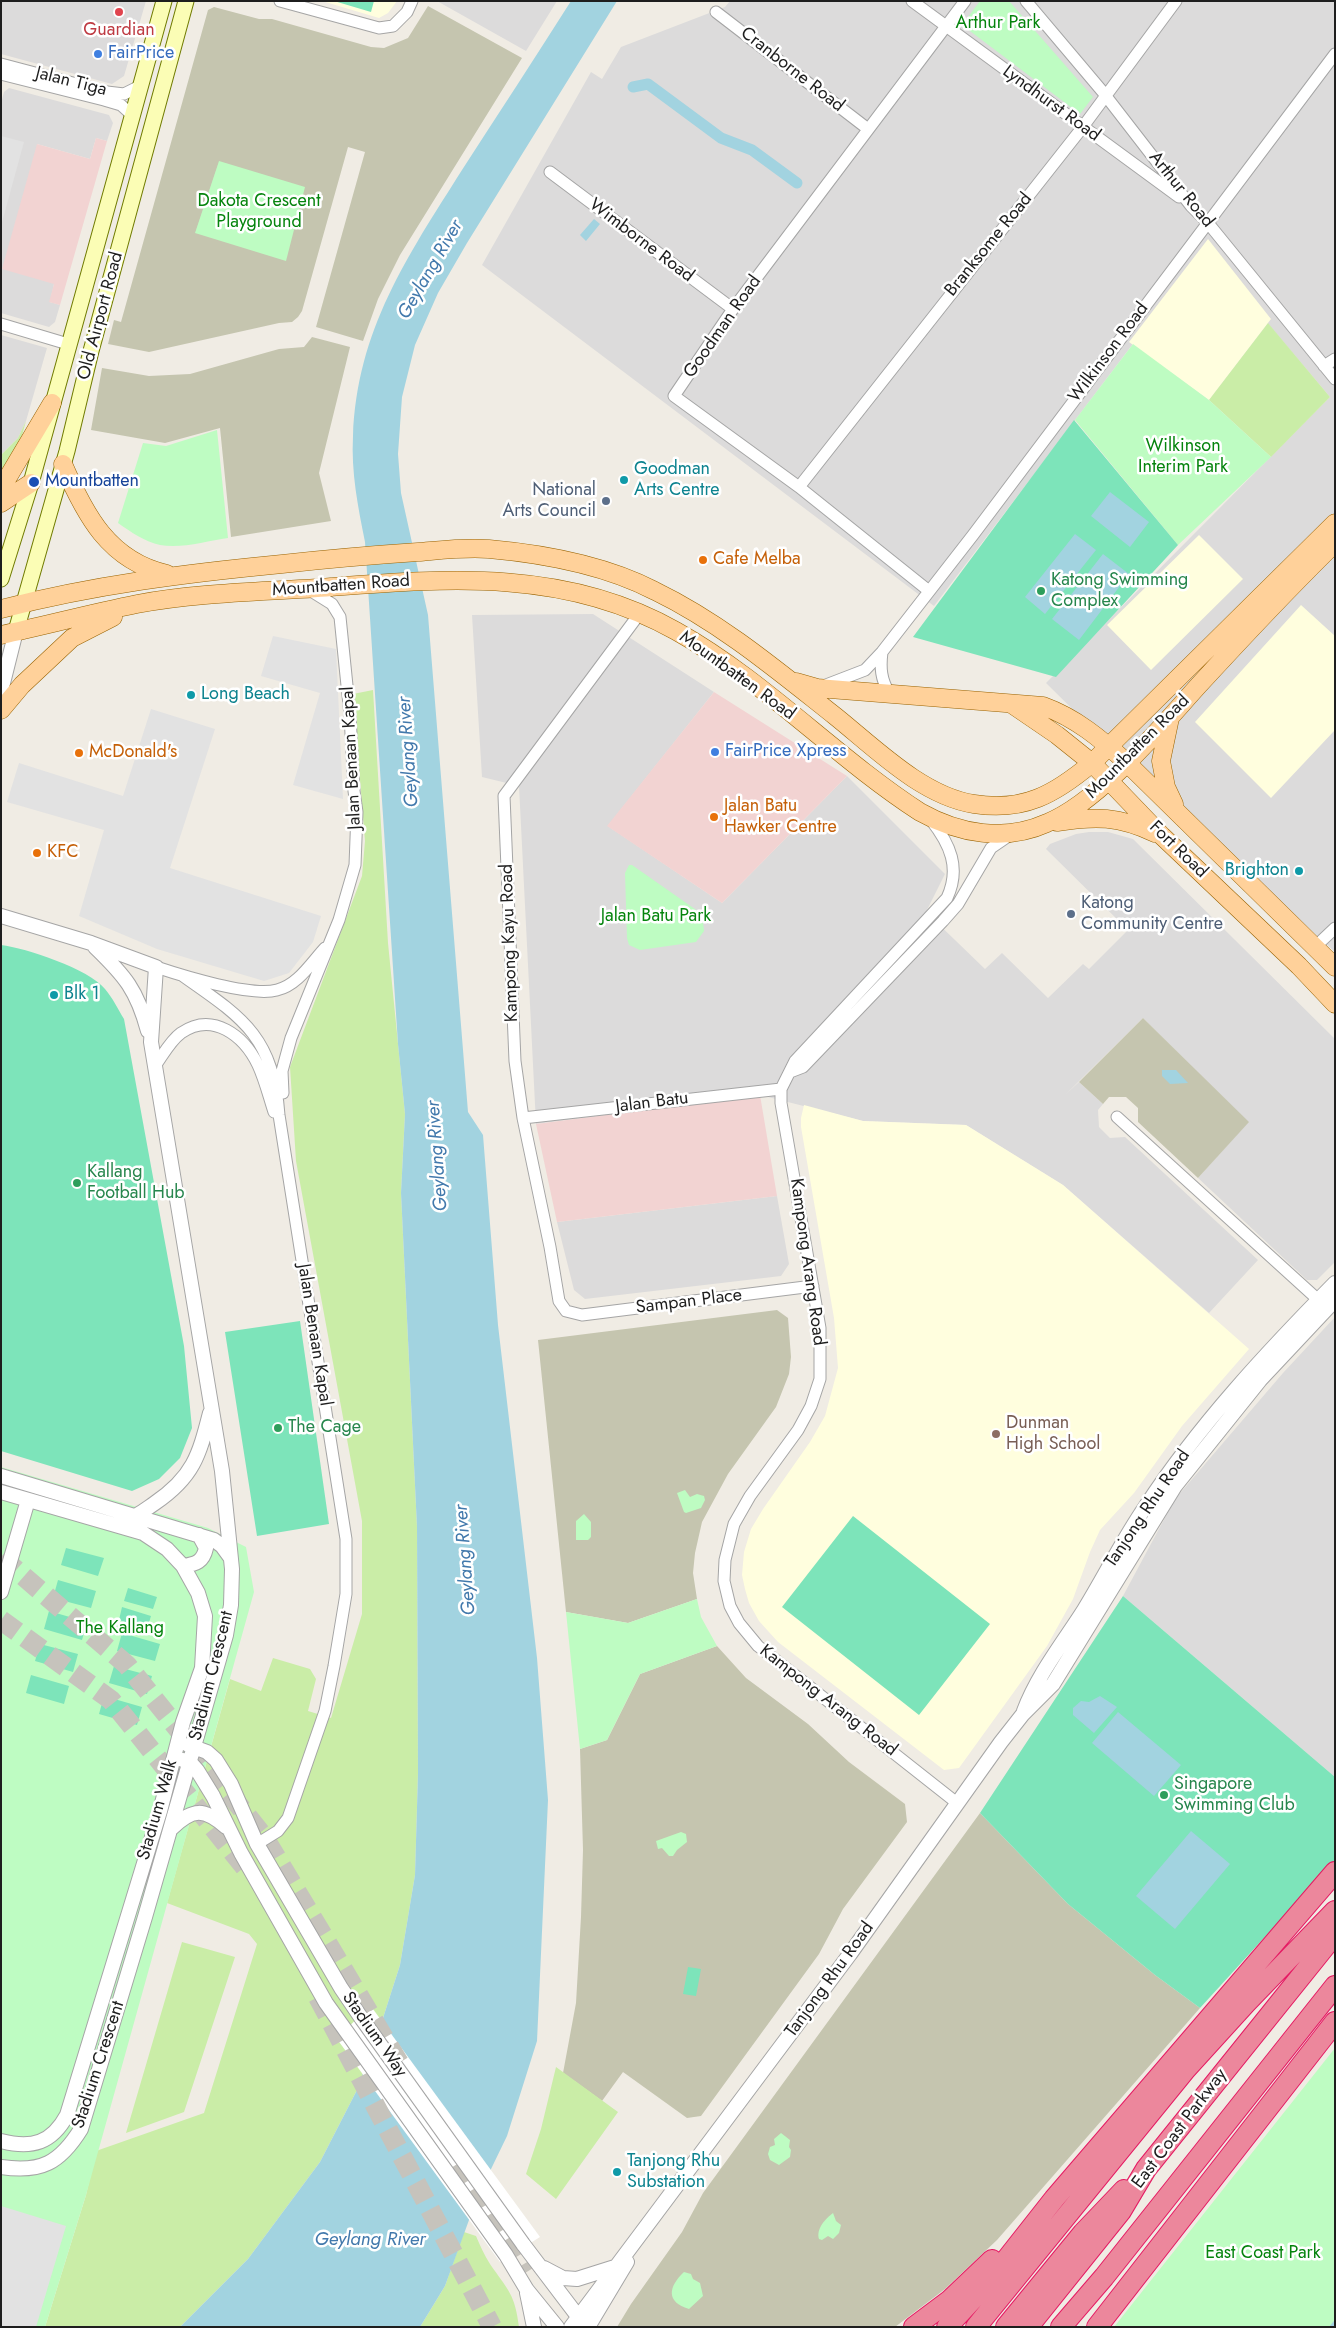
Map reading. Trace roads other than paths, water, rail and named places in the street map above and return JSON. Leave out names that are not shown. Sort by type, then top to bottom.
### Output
[{"type":"highway","points":[[947,2327],[987,2284],[1054,2199],[1335,1872]]},
{"type":"highway","points":[[976,2327],[1186,2069],[1246,2003],[1335,1912]]},
{"type":"highway","name":"East Coast Parkway","points":[[1028,2327],[1121,2211],[1146,2169],[1335,1934]]},
{"type":"highway","name":"East Coast Parkway","points":[[1061,2327],[1104,2278],[1335,1986]]},
{"type":"highway","points":[[1096,2327],[1335,2022]]},
{"type":"highway","points":[[1006,2327],[1083,2233],[1114,2199],[1146,2169]]},
{"type":"highway","points":[[914,2327],[976,2276],[1054,2199]]},
{"type":"highway","points":[[1082,2327],[1096,2305],[1104,2278]]},
{"type":"main road","name":"Old Airport Road","points":[[1,579],[30,482],[164,1]]},
{"type":"main road","name":"Old Airport Road","points":[[9,633],[24,603],[63,464],[91,351],[186,1]]},
{"type":"main road","points":[[1,489],[52,403]]},
{"type":"main road","points":[[63,464],[79,498],[100,534],[128,558],[149,570],[173,575]]},
{"type":"main road","points":[[1,503],[30,482]]},
{"type":"main road","name":"Mountbatten Road","points":[[1,609],[173,575],[359,556],[488,549],[557,558],[601,569],[653,589],[693,611],[788,679],[919,783],[959,801],[1003,806],[1039,798],[1066,785],[1092,763],[1335,523]]},
{"type":"main road","name":"Mountbatten Road","points":[[9,633],[138,604],[198,596],[439,580],[487,579],[552,587],[640,612],[676,631],[719,659],[903,801],[946,825],[970,832],[1000,834],[1049,823],[1075,807],[1109,779],[1170,718],[1286,592],[1335,543]]},
{"type":"main road","points":[[1,710],[22,685],[72,638],[138,604]]},
{"type":"main road","name":"Fort Road","points":[[788,679],[817,688],[1043,706],[1073,720],[1109,746],[1126,762],[1316,946],[1335,967]]},
{"type":"main road","name":"Fort Road","points":[[1013,705],[1057,735],[1092,763],[1162,836],[1299,966],[1335,1004]]},
{"type":"main road","points":[[1170,718],[1161,761],[1166,787],[1179,814]]},
{"type":"main road","points":[[1049,823],[1109,818],[1132,823],[1162,836]]},
{"type":"street","points":[[280,1],[362,25],[379,28],[393,26],[407,12],[412,1]]},
{"type":"street","name":"Lyndhurst Road","points":[[912,1],[1082,128],[1191,206]]},
{"type":"street","name":"Goodman Road","points":[[929,591],[799,487],[674,396],[733,310],[965,1]]},
{"type":"street","name":"Arthur Road","points":[[1026,1],[1106,97],[1191,206],[1208,223],[1335,379]]},
{"type":"street","name":"Branksome Road","points":[[799,487],[1082,128],[1176,1]]},
{"type":"street","name":"Cranborne Road","points":[[716,12],[868,129]]},
{"type":"street","name":"Wilkinson Road","points":[[817,688],[865,670],[882,652],[1335,54]]},
{"type":"street","name":"Jalan Tiga","points":[[1,68],[107,92],[124,94],[140,86]]},
{"type":"street","name":"Jalan Tiga","points":[[1,68],[121,105],[132,115]]},
{"type":"street","name":"Wimborne Road","points":[[550,172],[733,310]]},
{"type":"street","points":[[1,324],[68,344]]},
{"type":"street","points":[[1324,366],[1335,359]]},
{"type":"street","name":"Jalan Benaan Kapal","points":[[282,1132],[282,1071],[291,1038],[331,940],[355,865],[357,812],[340,617],[332,604],[308,588]]},
{"type":"street","name":"Kampong Kayu Road","points":[[566,1311],[559,1301],[550,1247],[523,1118],[513,1040],[504,796],[640,612]]},
{"type":"street","points":[[1,691],[9,633]]},
{"type":"street","points":[[882,652],[880,668],[882,682],[889,693]]},
{"type":"street","points":[[781,1089],[795,1061],[947,898],[953,885],[954,876],[949,849],[944,836],[928,816]]},
{"type":"street","points":[[790,1072],[803,1067],[943,921],[958,904],[991,848],[1014,832]]},
{"type":"street","points":[[1,916],[91,943],[122,974],[134,990],[142,1009],[151,1042]]},
{"type":"street","points":[[1316,946],[1335,928]]},
{"type":"street","name":"Jalan Benaan Kapal","points":[[91,943],[183,976],[249,990],[276,990],[289,985],[302,975],[331,940]]},
{"type":"street","name":"Stadium Crescent","points":[[1,2167],[31,2169],[48,2165],[71,2146],[81,2129],[195,1747],[226,1635],[231,1605],[230,1557],[212,1405],[151,1042],[156,967]]},
{"type":"street","name":"Jalan Benaan Kapal","points":[[183,976],[230,1009],[255,1036],[276,1085],[346,1539],[346,1594],[325,1711],[288,1818],[278,1831],[257,1844]]},
{"type":"street","points":[[156,1066],[170,1044],[182,1033],[198,1026],[213,1024],[226,1028],[237,1036],[258,1065],[282,1132]]},
{"type":"street","name":"Jalan Batu","points":[[523,1118],[781,1089]]},
{"type":"street","name":"Kampong Arang Road","points":[[781,1089],[781,1103],[820,1328],[820,1384],[798,1430],[750,1496],[734,1524],[725,1560],[724,1581],[728,1600],[739,1623],[758,1646],[957,1803]]},
{"type":"street","points":[[1117,1117],[1327,1303]]},
{"type":"street","name":"Tanjong Rhu Road","points":[[581,2325],[614,2267],[850,1954],[1023,1714],[1040,1676],[1084,1610],[1145,1506],[1165,1478],[1232,1394],[1327,1303],[1335,1284]]},
{"type":"street","name":"Sampan Place","points":[[566,1311],[582,1316],[813,1286]]},
{"type":"street","points":[[115,1524],[134,1517],[177,1487],[190,1470],[201,1450],[212,1405]]},
{"type":"street","points":[[1,1476],[214,1540],[222,1546],[230,1557]]},
{"type":"street","name":"Stadium Walk","points":[[1,1492],[143,1533],[167,1549],[183,1566],[198,1593],[205,1616],[202,1668],[173,1757],[160,1811],[67,2115],[60,2128],[51,2137],[37,2143],[18,2146],[1,2141]]},
{"type":"street","points":[[1,1592],[28,1500]]},
{"type":"street","points":[[183,1566],[194,1565],[205,1555],[206,1548],[199,1536]]},
{"type":"street","name":"Stadium Way","points":[[178,1742],[207,1752],[216,1760],[231,1784],[257,1844],[341,1988],[581,2325]]},
{"type":"street","points":[[173,1757],[190,1762]]},
{"type":"street","name":"Stadium Way","points":[[190,1762],[213,1796],[228,1829],[326,2003],[506,2255],[527,2290],[557,2327]]},
{"type":"street","points":[[171,1829],[186,1815],[201,1812],[213,1816],[228,1829]]},
{"type":"street","name":"Tanjong Rhu Road","points":[[581,2325],[626,2267],[633,2244]]},
{"type":"street","points":[[539,2265],[563,2278],[577,2279],[614,2267]]},
{"type":"street","points":[[527,2290],[534,2327]]},
{"type":"water","name":"Geylang River","points":[[571,1],[617,1],[438,293],[415,345],[402,397],[398,454],[401,493],[428,615],[468,1112],[483,1135],[498,1325],[537,1658],[548,1800],[537,2041],[507,2136],[477,2198],[445,2286],[420,2327],[180,2327],[248,2259],[320,2162],[357,2090],[400,1965],[415,1875],[418,1773],[417,1527],[401,1193],[405,1114],[398,1044],[365,542],[354,476],[353,436],[357,398],[364,362],[388,296],[404,264]]},
{"type":"water","points":[[594,219],[600,224],[586,241],[580,235]]},
{"type":"water","points":[[1110,492],[1149,522],[1130,547],[1091,516]]},
{"type":"water","points":[[1075,534],[1096,550],[1045,614],[1025,597]]},
{"type":"water","points":[[1103,554],[1129,574],[1079,640],[1052,619]]},
{"type":"water","points":[[1162,1070],[1176,1070],[1188,1083],[1170,1084],[1162,1076]]},
{"type":"water","points":[[1100,1696],[1117,1707],[1094,1733],[1073,1715],[1073,1708],[1081,1701],[1089,1702]]},
{"type":"water","points":[[1118,1712],[1181,1765],[1154,1796],[1092,1743]]},
{"type":"water","points":[[1191,1831],[1230,1864],[1175,1929],[1136,1896]]},
{"type":"waterway","points":[[633,87],[648,84],[721,138],[752,150],[797,183]]},
{"type":"waterway","points":[[1331,2327],[1335,2322]]},
{"type":"tunnel","points":[[1,1557],[127,1665],[264,1837],[399,2063]]},
{"type":"tunnel","points":[[1,1620],[111,1700],[251,1875]]},
{"type":"tunnel","points":[[318,1997],[492,2327]]},
{"type":"tunnel","points":[[459,2163],[525,2273]]},
{"type":"place","name":"Guardian","points":[[119,12]]},
{"type":"place","name":"FairPrice","points":[[98,54]]},
{"type":"place","name":"Goodman Arts Centre","points":[[624,480]]},
{"type":"place","name":"Mountbatten","points":[[34,482]]},
{"type":"place","name":"National Arts Council","points":[[606,501]]},
{"type":"place","name":"Cafe Melba","points":[[703,560]]},
{"type":"place","name":"Katong Swimming Complex","points":[[1041,591]]},
{"type":"place","name":"Long Beach","points":[[191,695]]},
{"type":"place","name":"FairPrice Xpress","points":[[715,752]]},
{"type":"place","name":"McDonald's","points":[[79,753]]},
{"type":"place","name":"Jalan Batu Hawker Centre","points":[[714,817]]},
{"type":"place","name":"KFC","points":[[37,853]]},
{"type":"place","name":"Brighton","points":[[1299,871]]},
{"type":"place","name":"Katong Community Centre","points":[[1071,914]]},
{"type":"place","name":"Blk 1","points":[[54,995]]},
{"type":"place","name":"Kallang Football Hub","points":[[77,1183]]},
{"type":"place","name":"The Cage","points":[[278,1428]]},
{"type":"place","name":"Dunman High School","points":[[996,1434]]},
{"type":"place","name":"Singapore Swimming Club","points":[[1164,1795]]},
{"type":"place","name":"Tanjong Rhu Substation","points":[[617,2172]]},
{"type":"park label","name":"Arthur Park","points":[[998,24]]},
{"type":"park label","name":"Dakota Crescent Playground","points":[[259,212]]},
{"type":"park label","name":"Wilkinson Interim Park","points":[[1183,457]]},
{"type":"park label","name":"Jalan Batu Park","points":[[656,917]]},
{"type":"park label","name":"The Kallang","points":[[120,1629]]},
{"type":"park label","name":"East Coast Park","points":[[1263,2254]]}]
